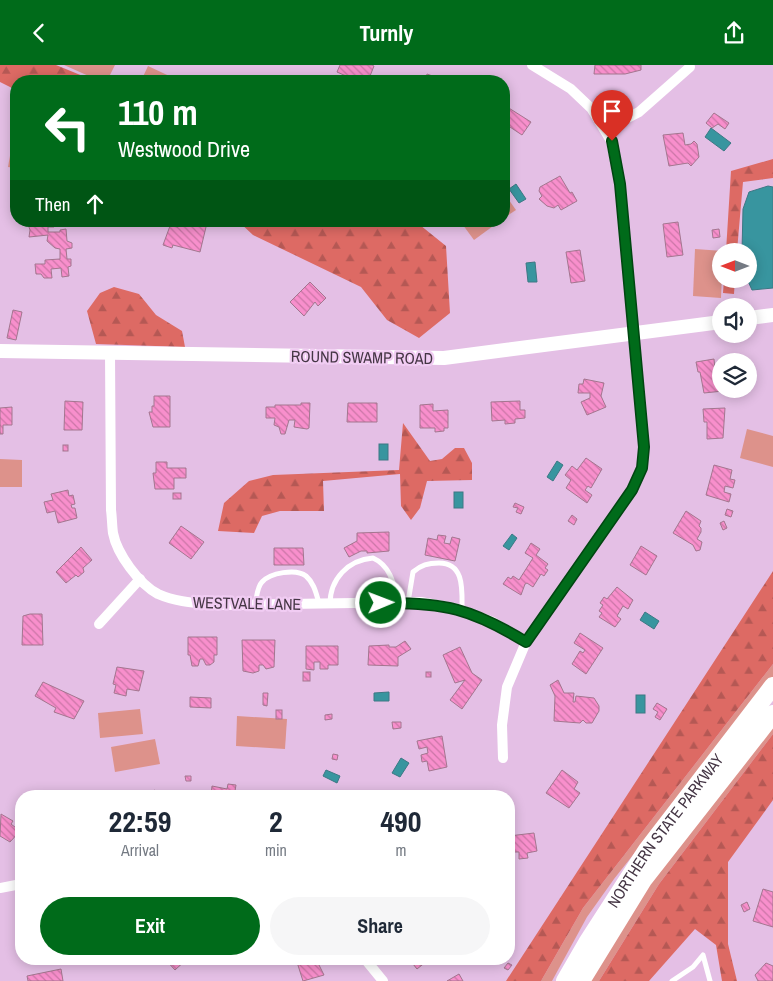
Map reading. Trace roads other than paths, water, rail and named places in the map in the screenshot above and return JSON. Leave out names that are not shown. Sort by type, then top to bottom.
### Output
[{"type":"highway","name":"NORTHERN STATE PARKWAY","points":[[566,981],[587,943],[646,850],[773,686]]},
{"type":"highway","name":"NORTHERN STATE PARKWAY","points":[[581,981],[643,880],[773,714]]},
{"type":"street","points":[[504,758],[502,725],[507,687],[526,642],[632,490],[642,468],[644,447],[620,184],[612,141],[591,108],[571,89],[532,65]]},
{"type":"street","points":[[606,129],[639,111],[690,67]]},
{"type":"street","points":[[757,317],[773,315]]},
{"type":"street","name":"ROUND SWAMP ROAD","points":[[0,351],[444,358],[712,323]]},
{"type":"street","name":"WESTVALE LANE","points":[[110,353],[111,510],[113,535],[122,555],[140,579],[157,593],[185,602],[215,605],[421,602],[462,610],[492,622],[526,642]]},
{"type":"street","points":[[99,624],[140,579]]},
{"type":"street","points":[[0,888],[15,885]]},
{"type":"street","points":[[370,965],[383,981]]},
{"type":"lane","points":[[325,604],[336,579],[361,559],[373,559],[386,568],[403,603]]},
{"type":"lane","points":[[403,603],[413,572],[419,566],[429,563],[442,563],[452,566],[458,571],[462,591],[462,610]]},
{"type":"lane","points":[[255,605],[261,583],[268,577],[297,572],[305,575],[311,581],[325,604]]},
{"type":"lane","points":[[672,981],[693,967],[703,955],[710,981]]}]
